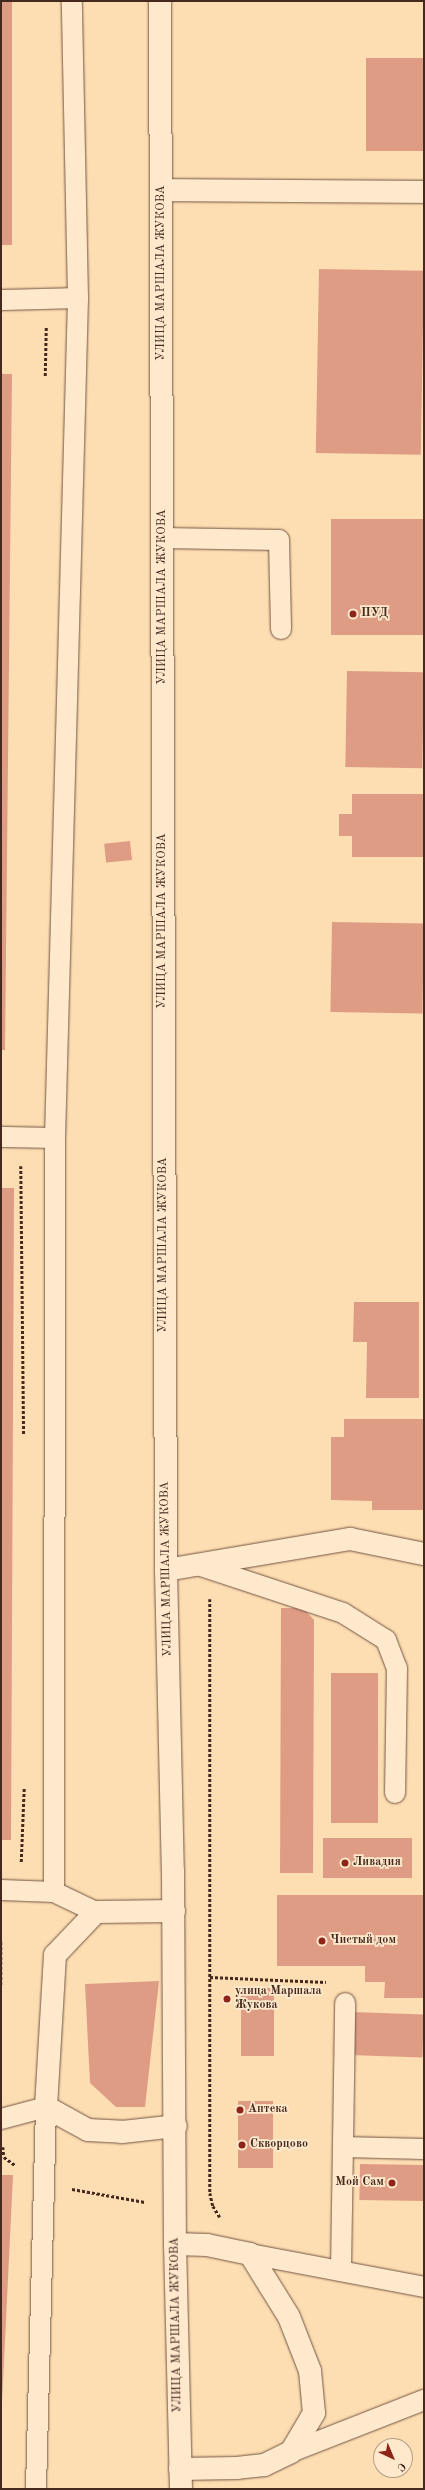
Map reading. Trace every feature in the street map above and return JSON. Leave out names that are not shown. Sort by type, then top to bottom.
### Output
[{"type":"street","name":"УЛИЦА МАРШАЛА ЖУКОВА","points":[[160,1],[162,190],[166,1570],[174,1911],[176,2126],[175,2244],[180,2479]]},
{"type":"street","points":[[162,190],[424,192]]},
{"type":"street","points":[[166,1570],[204,1567],[350,1539],[424,1554]]},
{"type":"street","points":[[174,1911],[96,1912],[55,1955],[46,2107],[88,2130],[122,2132],[176,2126]]},
{"type":"street","points":[[175,2244],[207,2245],[250,2254],[289,2317],[310,2371],[314,2413],[291,2452],[264,2465],[236,2468],[180,2479]]},
{"type":"lane","points":[[54,1892],[55,1138],[78,298],[72,1]]},
{"type":"lane","points":[[1,300],[78,298]]},
{"type":"lane","points":[[162,538],[279,540],[281,629]]},
{"type":"lane","points":[[1,1137],[55,1138]]},
{"type":"lane","points":[[204,1567],[343,1613],[386,1640],[397,1668],[395,1793]]},
{"type":"lane","points":[[1,1890],[54,1892],[96,1912]]},
{"type":"lane","points":[[341,2271],[345,2003]]},
{"type":"lane","points":[[1,2119],[46,2107],[36,2489]]},
{"type":"lane","points":[[343,2147],[424,2149]]},
{"type":"lane","points":[[250,2254],[424,2287]]},
{"type":"lane","points":[[291,2452],[424,2400]]},
{"type":"path","points":[[15,1166],[22,1166],[24,1436]]},
{"type":"path","points":[[204,1567],[210,1977],[210,2193],[213,2206],[223,2220]]},
{"type":"path","points":[[21,1871],[24,1784]]},
{"type":"path","points":[[1,1942],[1,1987]]},
{"type":"path","points":[[210,1977],[335,1982],[343,1986],[345,2003]]},
{"type":"path","points":[[44,2184],[148,2202],[148,2210]]},
{"type":"building","points":[[1,1],[12,1],[12,245],[1,245]]},
{"type":"building","points":[[366,58],[424,58],[424,151],[366,151]]},
{"type":"building","points":[[319,269],[424,271],[421,455],[316,453]]},
{"type":"building","points":[[1,374],[12,374],[5,1050],[1,1050]]},
{"type":"building","points":[[331,519],[424,519],[424,635],[331,635]]},
{"type":"building","points":[[347,671],[424,672],[422,768],[345,767]]},
{"type":"building","points":[[352,794],[424,794],[423,857],[352,857],[352,836],[339,836],[339,814],[352,814]]},
{"type":"building","points":[[130,841],[132,860],[106,863],[104,844]]},
{"type":"building","points":[[332,922],[424,924],[422,1014],[330,1012]]},
{"type":"building","points":[[1,1188],[14,1188],[11,1840],[1,1840]]},
{"type":"building","points":[[354,1302],[419,1302],[419,1398],[366,1398],[367,1342],[353,1342]]},
{"type":"building","points":[[344,1419],[424,1419],[424,1510],[372,1510],[372,1501],[331,1500],[331,1437],[344,1437]]},
{"type":"building","points":[[281,1608],[303,1608],[314,1620],[313,1873],[280,1873]]},
{"type":"building","points":[[331,1673],[378,1673],[378,1823],[331,1823]]},
{"type":"building","points":[[323,1838],[412,1838],[412,1878],[323,1878]]},
{"type":"building","points":[[277,1895],[424,1895],[424,1998],[384,1998],[385,1982],[365,1982],[365,1966],[277,1966]]},
{"type":"building","points":[[159,1981],[145,2107],[116,2107],[90,2083],[85,1984]]},
{"type":"building","points":[[241,1988],[274,1988],[274,2056],[241,2056]]},
{"type":"building","points":[[351,2012],[424,2015],[422,2058],[349,2055]]},
{"type":"building","points":[[238,2101],[273,2101],[273,2168],[238,2168]]},
{"type":"building","name":"Мой Сам","points":[[360,2164],[424,2165],[423,2201],[359,2200]]},
{"type":"building","points":[[1,2175],[13,2175],[2,2403],[1,2403]]},
{"type":"place","name":"ПУД","points":[[353,614]]},
{"type":"place","name":"Ливадия","points":[[345,1863]]},
{"type":"place","name":"Чистый дом","points":[[322,1941]]},
{"type":"place","name":"улица Маршала Жукова","points":[[227,1999]]},
{"type":"place","name":"Аптека","points":[[240,2110]]},
{"type":"place","name":"Скворцово","points":[[242,2145]]},
{"type":"place","name":"Мой Сам","points":[[392,2183]]}]
